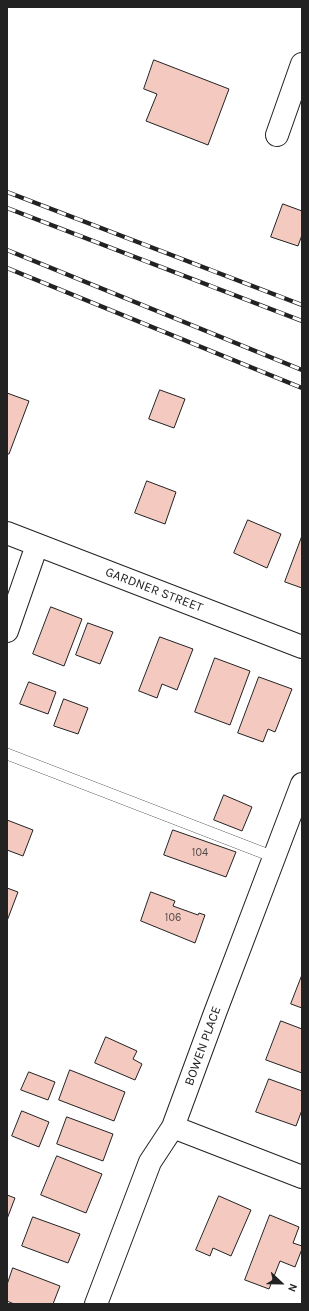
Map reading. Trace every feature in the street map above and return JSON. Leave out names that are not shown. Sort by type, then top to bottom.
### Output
[{"type":"street","points":[[277,135],[302,64]]},
{"type":"street","name":"GARDNER STREET","points":[[7,533],[302,647]]},
{"type":"street","points":[[7,631],[37,545]]},
{"type":"street","name":"BOWEN PLACE","points":[[96,1304],[150,1162],[173,1127],[302,784]]},
{"type":"street","points":[[173,1127],[302,1177]]},
{"type":"lane","points":[[7,754],[274,857]]},
{"type":"building","points":[[154,60],[229,89],[208,145],[146,121],[157,94],[144,89]]},
{"type":"building","points":[[283,204],[302,211],[302,235],[298,246],[271,237]]},
{"type":"building","points":[[160,390],[185,399],[174,428],[149,419]]},
{"type":"building","points":[[7,393],[29,401],[9,454],[7,454]]},
{"type":"building","points":[[147,481],[176,492],[165,524],[135,513]]},
{"type":"building","points":[[248,520],[281,534],[267,568],[234,553]]},
{"type":"building","points":[[302,536],[302,588],[285,582]]},
{"type":"building","points":[[51,607],[82,619],[64,666],[33,654]]},
{"type":"building","points":[[88,623],[113,632],[100,664],[76,655]]},
{"type":"building","points":[[160,637],[193,649],[177,690],[162,684],[157,698],[139,691]]},
{"type":"building","points":[[215,658],[250,671],[230,725],[195,712]]},
{"type":"building","points":[[259,677],[292,689],[275,732],[268,729],[263,742],[238,733]]},
{"type":"building","points":[[29,682],[56,692],[48,714],[20,704]]},
{"type":"building","points":[[64,699],[88,708],[78,734],[54,726]]},
{"type":"building","points":[[224,795],[252,807],[242,831],[214,820]]},
{"type":"building","points":[[7,820],[33,830],[23,856],[7,850]]},
{"type":"building","points":[[173,830],[236,852],[226,877],[164,855]]},
{"type":"building","points":[[7,888],[18,892],[7,921]]},
{"type":"building","points":[[151,892],[175,901],[173,906],[198,915],[199,913],[205,915],[195,943],[141,921]]},
{"type":"building","points":[[302,975],[302,1008],[291,1004]]},
{"type":"building","points":[[281,1021],[302,1029],[302,1073],[266,1060]]},
{"type":"building","points":[[106,1037],[137,1051],[133,1059],[142,1064],[135,1080],[95,1063]]},
{"type":"building","points":[[70,1070],[125,1092],[114,1121],[59,1100]]},
{"type":"building","points":[[29,1072],[55,1082],[48,1100],[21,1090]]},
{"type":"building","points":[[269,1079],[302,1091],[302,1110],[296,1126],[256,1112]]},
{"type":"building","points":[[22,1111],[49,1122],[39,1147],[12,1136]]},
{"type":"building","points":[[67,1117],[113,1134],[103,1161],[57,1144]]},
{"type":"building","points":[[57,1156],[102,1174],[86,1213],[41,1195]]},
{"type":"building","points":[[7,1195],[15,1198],[7,1219]]},
{"type":"building","points":[[219,1196],[251,1210],[231,1256],[213,1248],[210,1256],[196,1250]]},
{"type":"building","points":[[270,1215],[299,1227],[293,1243],[302,1246],[302,1249],[295,1267],[280,1261],[269,1289],[245,1280]]},
{"type":"building","points":[[33,1217],[80,1234],[68,1263],[22,1246]]},
{"type":"building","points":[[13,1268],[60,1286],[53,1304],[14,1304],[7,1301],[7,1285]]},
{"type":"railway","points":[[7,192],[302,305]]},
{"type":"railway","points":[[7,208],[302,321]]},
{"type":"railway","points":[[7,250],[302,370]]},
{"type":"railway","points":[[7,268],[302,388]]}]
